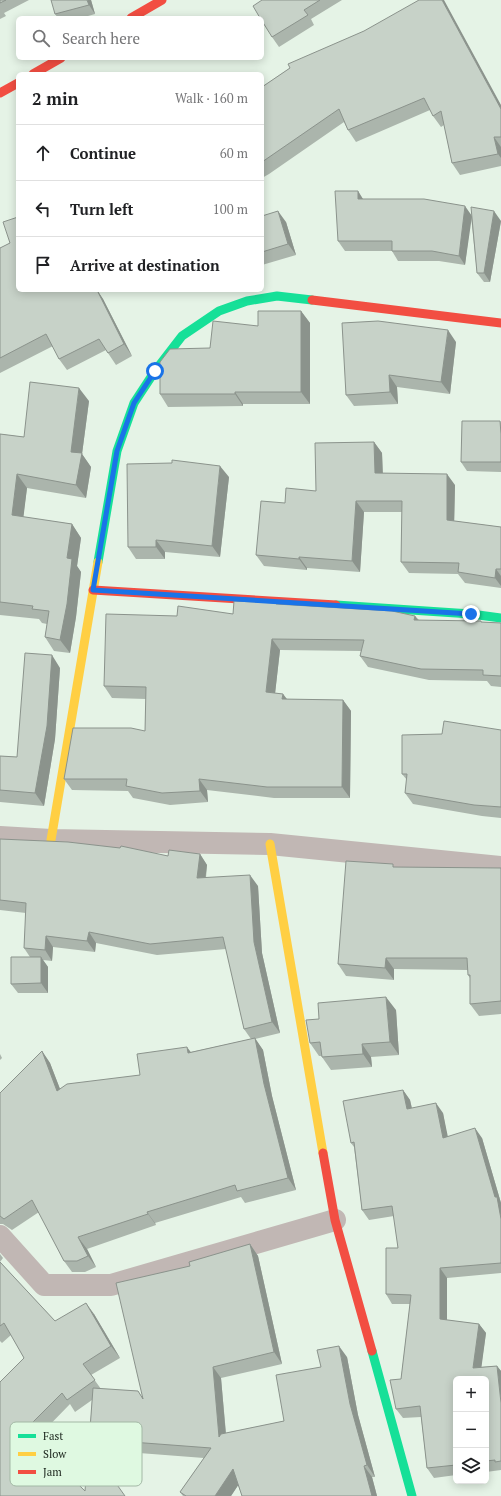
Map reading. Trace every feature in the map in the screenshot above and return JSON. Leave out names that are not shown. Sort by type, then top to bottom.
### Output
[{"type":"street","points":[[134,16],[162,0]]},
{"type":"street","points":[[36,72],[58,60]]},
{"type":"street","points":[[0,93],[16,84]]},
{"type":"street","points":[[51,840],[117,451],[134,403],[155,371],[182,336],[219,311],[247,301],[277,296],[501,323]]},
{"type":"street","points":[[93,590],[471,614],[501,618]]},
{"type":"street","points":[[0,837],[51,840],[270,844],[501,867]]},
{"type":"street","points":[[270,844],[335,1220],[412,1496]]},
{"type":"street","points":[[0,1236],[44,1285],[111,1285],[335,1220]]},
{"type":"building","points":[[51,0],[87,0],[89,5],[55,14]]},
{"type":"building","points":[[262,0],[320,0],[304,10],[308,15],[272,37],[264,24],[264,16],[259,16],[253,6]]},
{"type":"building","points":[[419,0],[442,0],[501,109],[501,137],[494,137],[498,154],[452,163],[441,111],[433,116],[424,98],[348,130],[339,109],[264,161],[264,86],[290,68],[288,64],[364,31]]},
{"type":"building","points":[[335,191],[358,191],[358,199],[424,199],[465,206],[459,256],[432,251],[392,251],[392,241],[338,241]]},
{"type":"building","points":[[471,207],[494,211],[484,273],[477,273]]},
{"type":"building","points":[[278,211],[288,244],[264,251],[264,215]]},
{"type":"building","points":[[16,218],[16,292],[98,292],[124,344],[108,353],[99,339],[59,359],[46,334],[0,358],[0,248],[10,243],[3,222]]},
{"type":"building","points":[[258,311],[301,311],[301,392],[160,394],[160,362],[170,349],[210,348],[213,321],[258,326]]},
{"type":"building","points":[[378,321],[448,330],[441,382],[389,375],[390,392],[346,395],[342,323]]},
{"type":"building","points":[[30,382],[79,388],[71,452],[82,453],[76,485],[17,474],[12,515],[72,524],[67,558],[72,559],[67,604],[60,640],[45,637],[49,611],[32,609],[33,606],[0,602],[0,434],[24,437]]},
{"type":"building","points":[[462,421],[500,421],[501,462],[461,462]]},
{"type":"building","points":[[374,442],[375,473],[447,474],[447,520],[501,527],[501,569],[496,569],[495,578],[458,572],[459,563],[401,562],[402,501],[356,501],[352,561],[299,557],[299,559],[256,555],[261,501],[285,503],[286,488],[316,491],[315,443]]},
{"type":"building","points":[[172,460],[220,466],[212,546],[156,540],[156,547],[128,547],[127,464],[172,463]]},
{"type":"building","points":[[234,601],[392,611],[415,616],[414,620],[481,621],[501,623],[501,676],[483,675],[483,670],[421,669],[360,656],[364,640],[272,639],[266,692],[283,694],[282,699],[343,700],[342,787],[267,787],[199,779],[200,791],[162,793],[126,786],[127,779],[64,779],[73,728],[131,728],[145,731],[146,687],[104,686],[106,614],[177,616],[178,606],[233,614]]},
{"type":"building","points":[[25,653],[52,655],[47,726],[35,793],[0,790],[0,756],[17,757]]},
{"type":"building","points":[[444,721],[501,730],[501,807],[474,805],[405,793],[407,774],[402,774],[402,735],[442,734]]},
{"type":"building","points":[[0,839],[68,842],[120,848],[121,846],[168,856],[169,850],[200,854],[197,878],[250,875],[254,942],[272,1022],[244,1029],[223,937],[150,944],[89,932],[87,941],[46,936],[45,950],[24,948],[26,903],[0,900]]},
{"type":"building","points":[[346,861],[393,864],[393,867],[501,868],[501,1001],[470,1004],[470,975],[468,975],[467,958],[386,958],[385,968],[338,964]]},
{"type":"building","points":[[11,957],[41,957],[41,983],[11,984]]},
{"type":"building","points":[[386,997],[390,1042],[362,1044],[363,1054],[322,1057],[320,1042],[310,1043],[306,1020],[319,1019],[318,1003]]},
{"type":"building","points":[[255,1038],[264,1084],[288,1178],[237,1191],[235,1185],[147,1212],[148,1214],[78,1237],[88,1256],[77,1261],[64,1261],[32,1200],[4,1219],[0,1216],[0,1093],[42,1051],[57,1091],[67,1084],[140,1075],[137,1054],[187,1047],[188,1053]]},
{"type":"building","points":[[403,1090],[407,1109],[436,1103],[443,1138],[475,1128],[495,1197],[497,1197],[501,1219],[501,1263],[440,1268],[440,1319],[479,1324],[473,1368],[497,1366],[501,1403],[501,1461],[489,1461],[489,1376],[453,1376],[453,1465],[427,1468],[420,1406],[396,1409],[390,1380],[401,1379],[411,1295],[386,1294],[386,1248],[398,1248],[392,1206],[362,1210],[354,1142],[351,1143],[343,1101]]},
{"type":"building","points":[[250,1244],[274,1352],[213,1367],[219,1437],[221,1434],[284,1421],[276,1375],[321,1367],[317,1350],[339,1346],[350,1404],[367,1465],[364,1466],[372,1496],[242,1496],[233,1469],[215,1496],[186,1496],[180,1492],[211,1448],[142,1443],[142,1422],[91,1422],[93,1388],[138,1391],[143,1399],[116,1283],[190,1266],[189,1262]]},
{"type":"building","points":[[0,1262],[55,1321],[86,1303],[111,1346],[83,1364],[95,1380],[67,1400],[62,1393],[33,1422],[10,1422],[10,1486],[80,1486],[85,1491],[85,1486],[118,1486],[125,1496],[0,1496],[0,1382],[24,1358],[4,1323],[0,1326]]},
{"type":"traffic: fast","points":[[98,562],[117,451],[134,403],[155,371],[182,336],[219,311],[247,301],[277,296],[312,300]]},
{"type":"traffic: fast","points":[[336,605],[471,614],[501,618]]},
{"type":"traffic: fast","points":[[372,1351],[412,1496]]},
{"type":"traffic: slow","points":[[51,840],[98,562]]},
{"type":"traffic: slow","points":[[270,844],[323,1153]]},
{"type":"traffic: jam","points":[[134,16],[162,0]]},
{"type":"traffic: jam","points":[[36,72],[58,60]]},
{"type":"traffic: jam","points":[[0,93],[16,84]]},
{"type":"traffic: jam","points":[[312,300],[501,323]]},
{"type":"traffic: jam","points":[[93,590],[336,605]]},
{"type":"traffic: jam","points":[[323,1153],[335,1220],[372,1351]]},
{"type":"route","points":[[155,371],[134,403],[117,451],[93,590],[471,614]]}]
